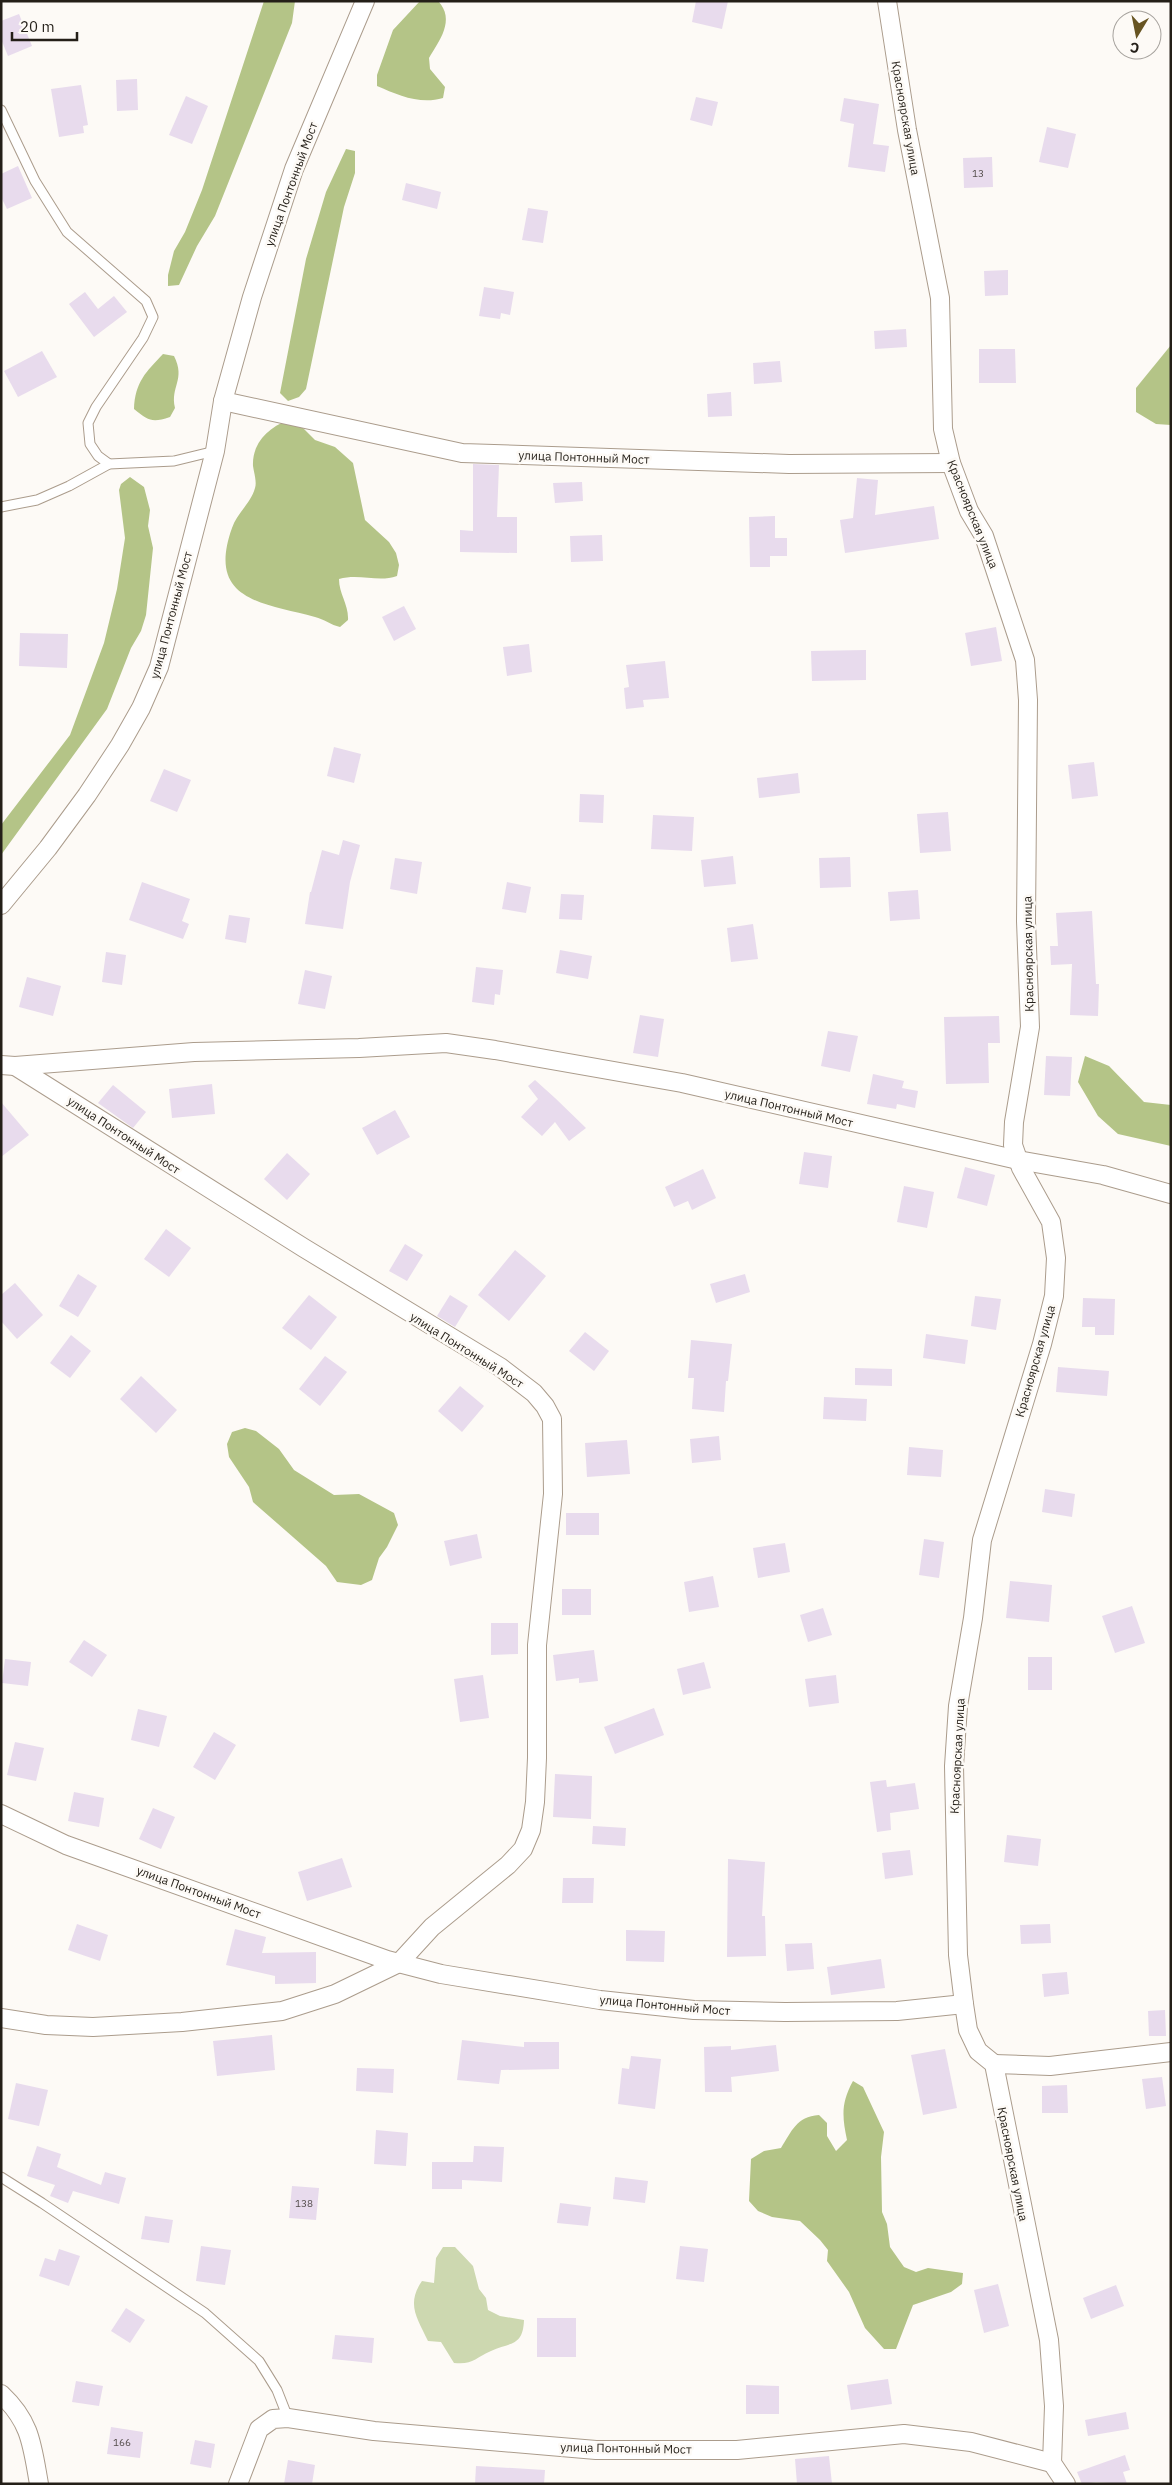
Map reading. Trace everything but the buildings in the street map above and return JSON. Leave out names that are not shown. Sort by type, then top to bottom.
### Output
[{"type":"street","name":"улица Понтонный Мост","points":[[1,905],[48,848],[87,795],[120,745],[141,708],[159,667],[214,451],[223,401],[252,297],[294,169],[365,1]]},
{"type":"street","name":"Красноярская улица","points":[[887,1],[907,130],[940,298],[942,429],[951,463],[969,511],[984,536],[1025,660],[1028,700],[1026,921],[1030,1027],[1014,1122],[1013,1145],[1018,1160],[1051,1222],[1056,1258],[1054,1296],[1042,1344],[982,1540],[973,1618],[958,1706],[954,1766],[954,1839],[958,1955],[968,2030],[978,2051],[994,2064],[1049,2340],[1054,2406],[1052,2463]]},
{"type":"street","name":"улица Понтонный Мост","points":[[223,401],[462,453],[789,464],[951,463]]},
{"type":"street","name":"улица Понтонный Мост","points":[[8,1066],[194,1052],[359,1048],[446,1043],[682,1083],[1018,1160],[1103,1175],[1171,1194]]},
{"type":"street","name":"улица Понтонный Мост","points":[[1,2018],[46,2025],[93,2027],[182,2022],[282,2011],[335,1994],[399,1963],[432,1927],[508,1865],[523,1849],[531,1830],[537,1758],[537,1645],[553,1494],[552,1419],[545,1406],[534,1393],[500,1367],[8,1066]]},
{"type":"street","name":"улица Понтонный Мост","points":[[1,1814],[66,1846],[399,1963],[441,1974],[600,2000],[710,2012],[897,2010],[964,2004]]},
{"type":"street","points":[[994,2064],[1050,2066],[1171,2052]]},
{"type":"street","points":[[1,2394],[11,2403],[29,2430],[39,2484]]},
{"type":"street","name":"улица Понтонный Мост","points":[[238,2484],[259,2429],[273,2420],[288,2418],[374,2431],[596,2450],[737,2450],[904,2434],[971,2442],[1052,2463]]},
{"type":"street","points":[[1052,2463],[1066,2484]]},
{"type":"lane","points":[[1,110],[36,181],[67,232],[146,301],[153,317],[143,338],[96,407],[88,423],[90,444],[98,456],[108,464]]},
{"type":"lane","points":[[1,507],[37,500],[69,486],[108,464],[174,462],[214,451]]},
{"type":"lane","points":[[1,2177],[42,2202],[205,2314],[259,2361],[277,2390],[288,2418]]},
{"type":"green space","points":[[264,1],[295,1],[292,23],[215,216],[197,246],[179,285],[168,286],[168,275],[174,251],[185,232],[202,190]]},
{"type":"green space","points":[[420,1],[438,1],[446,16],[446,23],[441,38],[429,58],[430,69],[445,87],[443,98],[434,100],[409,98],[377,86],[377,75],[393,30]]},
{"type":"green space","points":[[346,149],[355,151],[355,173],[344,207],[306,389],[299,397],[288,401],[280,393],[306,259],[326,192]]},
{"type":"green space","points":[[1171,345],[1171,425],[1156,424],[1136,412],[1136,388]]},
{"type":"green space","points":[[163,354],[174,356],[179,371],[174,394],[175,408],[170,417],[151,420],[134,409],[135,400],[142,378]]},
{"type":"green space","points":[[288,420],[299,424],[315,440],[335,447],[353,463],[365,520],[389,542],[396,553],[399,565],[397,576],[383,579],[347,577],[339,579],[348,615],[348,620],[340,627],[318,618],[259,602],[244,595],[233,585],[227,571],[226,552],[232,528],[255,488],[256,480],[253,458],[255,450],[258,443],[268,432]]},
{"type":"green space","points":[[130,477],[144,487],[150,510],[148,526],[153,548],[146,615],[141,631],[131,648],[107,709],[1,855],[1,825],[70,735],[104,643],[117,589],[125,538],[119,490],[121,484]]},
{"type":"green space","points":[[1085,1056],[1109,1066],[1144,1102],[1171,1105],[1171,1146],[1118,1134],[1098,1116],[1078,1082]]},
{"type":"green space","points":[[245,1428],[256,1431],[279,1449],[294,1470],[334,1495],[359,1494],[394,1513],[398,1525],[379,1558],[372,1580],[361,1585],[337,1582],[326,1566],[253,1502],[249,1487],[229,1457],[227,1444],[232,1432]]},
{"type":"green space","points":[[853,2081],[863,2087],[884,2132],[881,2157],[882,2212],[887,2224],[890,2247],[904,2267],[916,2272],[928,2268],[963,2273],[962,2284],[951,2292],[913,2305],[896,2349],[884,2349],[865,2328],[849,2292],[827,2261],[828,2250],[820,2240],[800,2221],[772,2217],[758,2211],[749,2201],[751,2159],[764,2151],[781,2148],[800,2122],[811,2116],[819,2115],[827,2123],[827,2136],[836,2151],[847,2140],[844,2110],[846,2096]]},
{"type":"green space","points":[[443,2247],[455,2247],[473,2266],[479,2289],[486,2298],[488,2310],[500,2316],[524,2320],[523,2329],[518,2339],[466,2363],[454,2363],[441,2342],[428,2341],[417,2318],[414,2304],[415,2297],[422,2281],[434,2283],[436,2258]]}]
